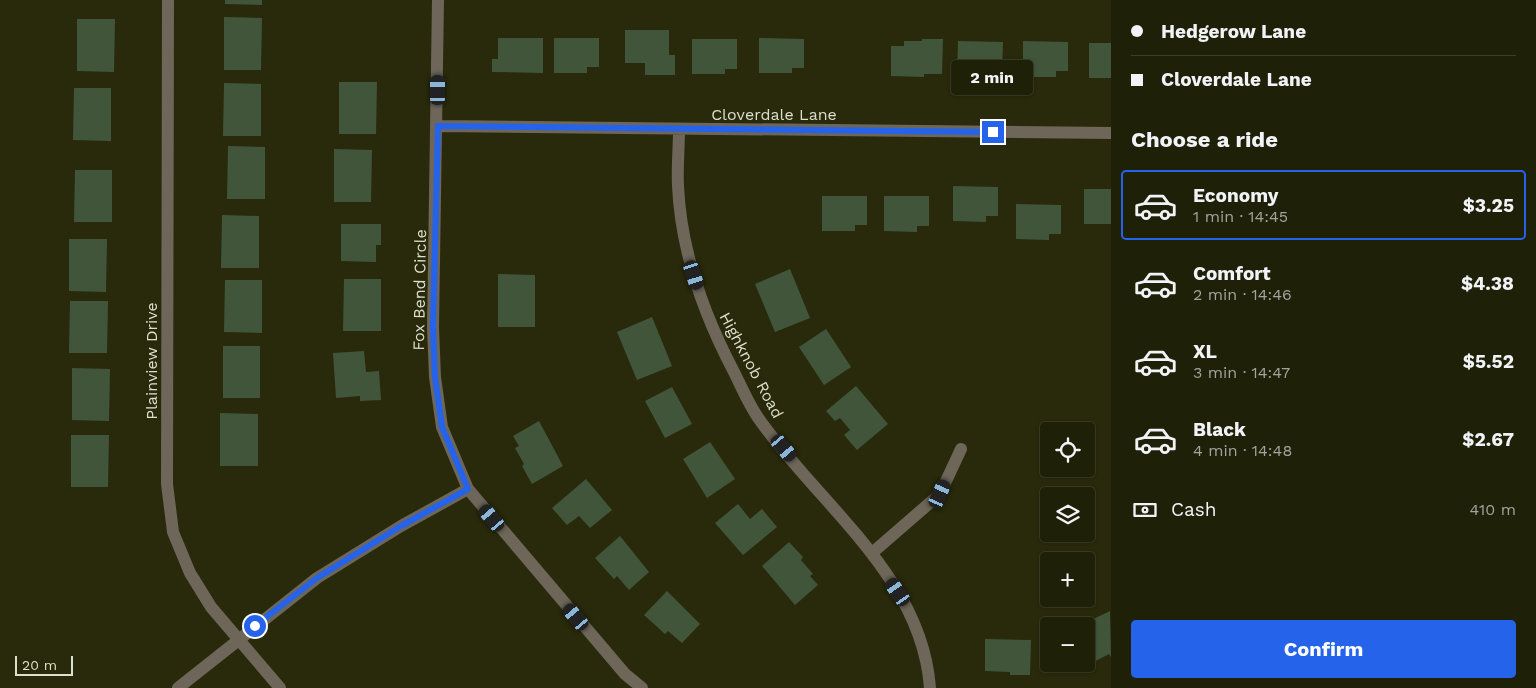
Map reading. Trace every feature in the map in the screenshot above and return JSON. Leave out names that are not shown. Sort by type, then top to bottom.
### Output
[{"type":"street","name":"Plainview Drive","points":[[168,0],[167,484],[173,532],[190,573],[211,607],[280,688]]},
{"type":"street","name":"Fox Bend Circle","points":[[438,0],[438,126],[433,327],[435,377],[442,427],[468,489],[624,674],[642,688]]},
{"type":"street","name":"Cloverdale Lane","points":[[438,126],[1111,133]]},
{"type":"street","name":"Highknob Road","points":[[679,130],[678,186],[682,223],[688,256],[712,330],[759,418],[872,553],[898,592],[917,631],[929,672],[930,688]]},
{"type":"street","points":[[872,553],[940,494],[961,449]]},
{"type":"street","points":[[178,688],[317,578],[401,526],[468,489]]},
{"type":"building","points":[[225,0],[262,0],[262,5],[225,4]]},
{"type":"building","points":[[224,17],[262,18],[261,70],[224,70]]},
{"type":"building","points":[[77,19],[115,19],[114,72],[77,71]]},
{"type":"building","points":[[625,30],[669,30],[669,55],[675,55],[675,75],[645,75],[645,63],[625,63]]},
{"type":"building","points":[[498,38],[543,38],[543,73],[492,72],[492,59],[498,59]]},
{"type":"building","points":[[554,38],[599,38],[599,67],[587,67],[587,73],[554,73]]},
{"type":"building","points":[[759,38],[804,39],[804,68],[792,68],[792,73],[759,73]]},
{"type":"building","points":[[692,39],[737,39],[737,69],[725,69],[725,74],[692,74]]},
{"type":"building","points":[[922,39],[943,39],[942,74],[924,74],[924,77],[891,76],[891,46],[904,46],[904,41],[922,41]]},
{"type":"building","points":[[958,41],[1003,42],[1002,71],[990,71],[990,77],[957,77]]},
{"type":"building","points":[[1023,41],[1068,42],[1068,71],[1056,71],[1056,77],[1023,77]]},
{"type":"building","points":[[1089,43],[1111,43],[1111,78],[1089,78]]},
{"type":"building","points":[[339,82],[377,82],[376,134],[339,134]]},
{"type":"building","points":[[224,83],[261,84],[261,136],[223,136]]},
{"type":"building","points":[[74,88],[111,88],[111,141],[73,140]]},
{"type":"building","points":[[228,146],[265,147],[265,199],[227,199]]},
{"type":"building","points":[[334,149],[372,150],[371,202],[334,202]]},
{"type":"building","points":[[75,170],[112,170],[112,222],[74,222]]},
{"type":"building","points":[[953,186],[998,187],[998,216],[986,216],[986,222],[953,221]]},
{"type":"building","points":[[1084,189],[1111,189],[1111,224],[1084,224]]},
{"type":"building","points":[[822,196],[867,196],[867,225],[855,225],[855,231],[822,231]]},
{"type":"building","points":[[884,196],[929,196],[929,226],[917,226],[917,232],[884,231]]},
{"type":"building","points":[[1016,204],[1061,205],[1061,234],[1049,234],[1049,240],[1016,239]]},
{"type":"building","points":[[222,215],[259,216],[259,268],[221,268]]},
{"type":"building","points":[[341,224],[381,224],[381,245],[376,245],[376,262],[341,261]]},
{"type":"building","points":[[69,239],[107,239],[106,292],[69,291]]},
{"type":"building","points":[[790,269],[810,318],[775,332],[755,284]]},
{"type":"building","points":[[498,274],[535,275],[535,327],[498,327]]},
{"type":"building","points":[[344,279],[381,279],[381,331],[343,331]]},
{"type":"building","points":[[225,280],[262,280],[262,333],[224,332]]},
{"type":"building","points":[[70,301],[108,301],[107,353],[69,353]]},
{"type":"building","points":[[652,317],[672,366],[637,380],[617,332]]},
{"type":"building","points":[[826,329],[851,367],[824,385],[799,347]]},
{"type":"building","points":[[223,346],[260,346],[260,398],[223,398]]},
{"type":"building","points":[[364,351],[366,372],[379,371],[381,400],[360,401],[360,396],[336,398],[333,353]]},
{"type":"building","points":[[72,368],[110,369],[109,421],[72,420]]},
{"type":"building","points":[[856,386],[888,424],[857,450],[844,435],[850,430],[840,418],[835,421],[826,411]]},
{"type":"building","points":[[672,387],[692,424],[665,438],[645,401]]},
{"type":"building","points":[[220,413],[258,414],[258,466],[220,466]]},
{"type":"building","points":[[539,421],[563,466],[532,484],[522,466],[524,464],[515,448],[519,446],[513,436]]},
{"type":"building","points":[[71,435],[109,435],[108,487],[71,487]]},
{"type":"building","points":[[710,442],[735,479],[707,498],[683,459]]},
{"type":"building","points":[[586,479],[612,510],[590,528],[579,516],[567,525],[552,508]]},
{"type":"building","points":[[738,504],[750,519],[762,509],[777,527],[743,555],[715,523]]},
{"type":"building","points":[[620,536],[649,572],[629,590],[617,576],[614,579],[595,558]]},
{"type":"building","points":[[789,542],[803,557],[801,560],[813,574],[810,576],[818,585],[795,605],[762,566]]},
{"type":"building","points":[[667,591],[700,624],[682,643],[668,631],[665,634],[644,615]]},
{"type":"building","points":[[1110,611],[1111,657],[1109,654],[1095,661],[1095,618]]},
{"type":"building","points":[[985,639],[1031,640],[1030,675],[1010,675],[1010,672],[985,671]]},
{"type":"route","points":[[255,626],[317,578],[401,526],[468,489],[442,427],[435,377],[433,327],[438,126],[993,132]]}]
